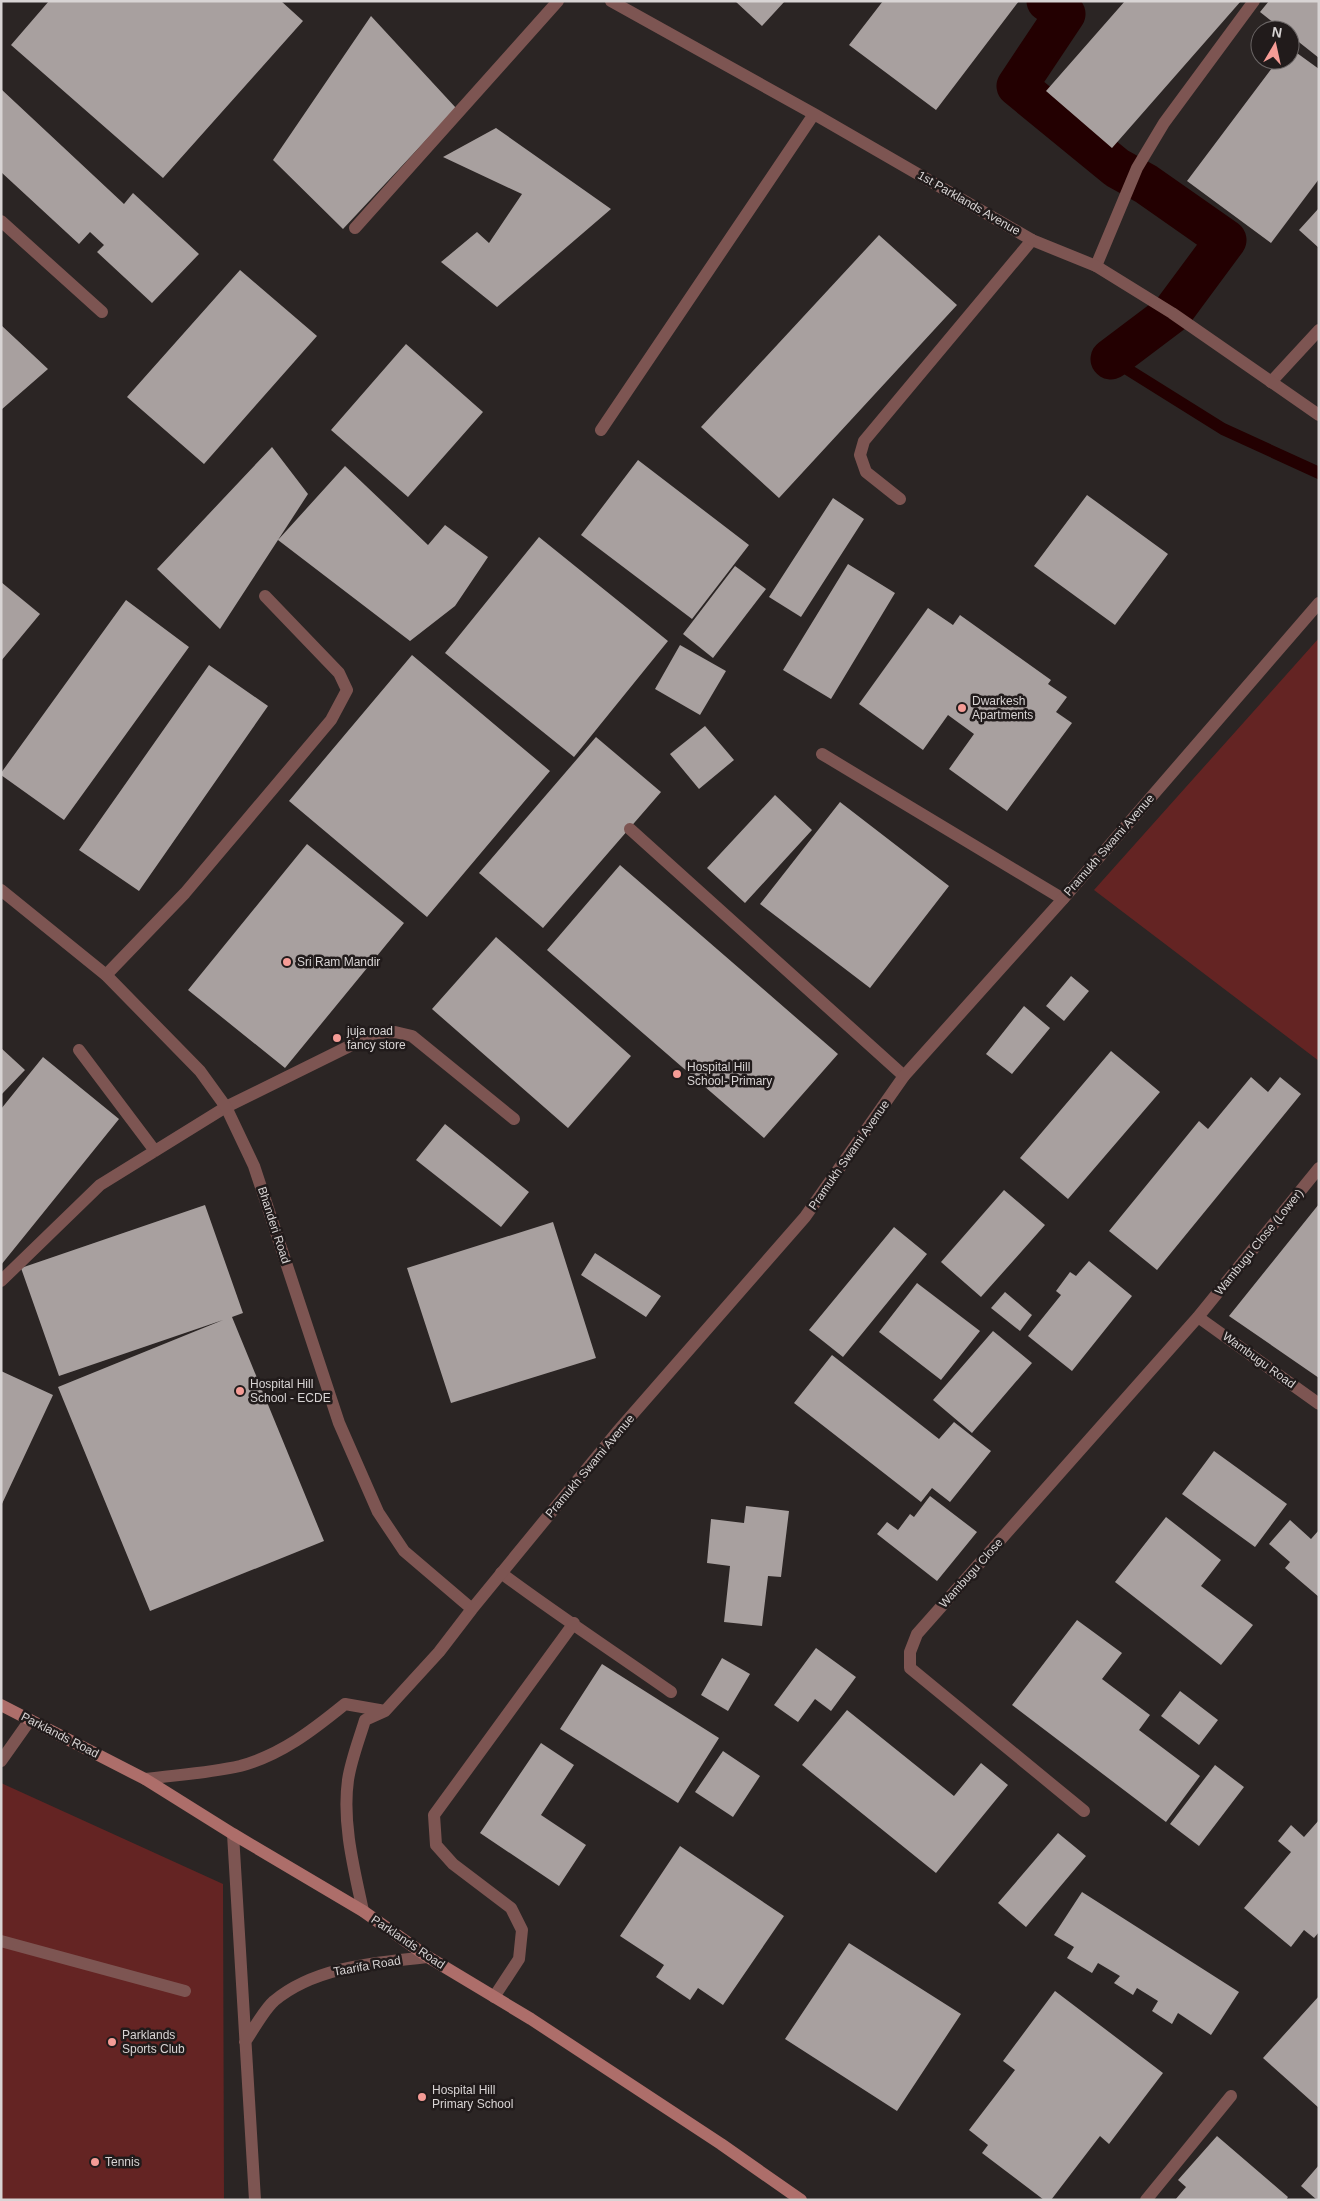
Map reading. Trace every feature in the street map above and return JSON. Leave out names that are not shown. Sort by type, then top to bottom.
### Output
[{"type":"main road","name":"Parklands Road","points":[[1,1705],[145,1779],[363,1911],[428,1957],[494,1997],[713,2139],[801,2200]]},
{"type":"street","points":[[355,228],[558,1]]},
{"type":"street","name":"1st Parklands Avenue","points":[[611,1],[814,114],[1032,240],[1096,266],[1172,314],[1319,415]]},
{"type":"street","points":[[1096,266],[1137,168],[1164,123],[1254,1]]},
{"type":"street","points":[[601,430],[814,114]]},
{"type":"street","points":[[1,221],[102,312]]},
{"type":"street","points":[[900,499],[866,472],[860,455],[864,440],[1032,240]]},
{"type":"street","points":[[1271,382],[1319,330]]},
{"type":"street","points":[[106,975],[185,893],[331,720],[347,690],[339,673],[266,596]]},
{"type":"street","name":"Pramukh Swami Avenue","points":[[363,1911],[352,1861],[346,1814],[348,1780],[365,1720],[385,1711],[439,1652],[617,1432],[805,1218],[904,1076],[1063,899],[1319,603]]},
{"type":"street","points":[[822,754],[1063,899]]},
{"type":"street","points":[[630,829],[904,1076]]},
{"type":"street","name":"Bhanderi Road","points":[[1,890],[106,975],[200,1071],[226,1107],[254,1166],[339,1423],[378,1512],[404,1551],[472,1609]]},
{"type":"street","points":[[1,1281],[100,1185],[226,1107],[376,1033],[395,1032],[412,1036],[514,1118]]},
{"type":"street","points":[[79,1050],[155,1151]]},
{"type":"street","name":"Wambugu Close (Lower)","points":[[1198,1317],[1319,1168]]},
{"type":"street","name":"Wambugu Road","points":[[1198,1317],[1319,1404]]},
{"type":"street","name":"Wambugu Close","points":[[1084,1811],[910,1668],[910,1652],[917,1634],[1198,1317]]},
{"type":"street","points":[[501,1573],[543,1605],[574,1624],[671,1692]]},
{"type":"street","points":[[494,1997],[519,1959],[522,1930],[511,1908],[453,1864],[436,1845],[434,1815],[574,1624]]},
{"type":"street","points":[[145,1779],[240,1766],[268,1756],[308,1734],[345,1704],[385,1711]]},
{"type":"street","points":[[1,1760],[30,1720]]},
{"type":"street","points":[[233,1834],[255,2200]]},
{"type":"street","points":[[1,1941],[185,1991]]},
{"type":"street","name":"Taarifa Road","points":[[245,2042],[273,2002],[301,1983],[338,1970],[379,1962],[428,1957]]},
{"type":"street","points":[[1146,2200],[1231,2096]]},
{"type":"shaded area","points":[[1319,638],[1319,1061],[1094,890]]},
{"type":"shaded area","name":"Parklands Sports Club","points":[[1,1783],[223,1884],[224,2200],[1,2200]]},
{"type":"building","points":[[49,1],[281,1],[303,21],[163,178],[11,45]]},
{"type":"building","points":[[735,1],[785,1],[762,26]]},
{"type":"building","points":[[883,1],[1019,1],[936,110],[849,45]]},
{"type":"building","points":[[1125,1],[1241,1],[1112,148],[1046,91]]},
{"type":"building","points":[[1269,1],[1319,1],[1319,58],[1300,43],[1300,20],[1270,20],[1260,12]]},
{"type":"building","points":[[371,16],[456,108],[343,229],[273,160]]},
{"type":"building","points":[[1300,55],[1319,69],[1319,179],[1271,243],[1187,181],[1270,70],[1300,70]]},
{"type":"building","points":[[1,89],[124,204],[133,193],[199,254],[152,303],[97,252],[104,245],[90,232],[79,244],[1,172]]},
{"type":"building","points":[[496,128],[611,209],[497,307],[441,262],[477,232],[489,243],[522,194],[443,157]]},
{"type":"building","points":[[1319,208],[1319,248],[1299,230]]},
{"type":"building","points":[[879,235],[957,305],[779,498],[701,427]]},
{"type":"building","points":[[240,270],[317,336],[204,464],[127,397]]},
{"type":"building","points":[[1,325],[48,369],[1,410]]},
{"type":"building","points":[[406,344],[483,412],[408,497],[331,430]]},
{"type":"building","points":[[272,447],[308,494],[220,629],[157,569]]},
{"type":"building","points":[[638,460],[749,545],[692,619],[581,535]]},
{"type":"building","points":[[345,466],[428,545],[445,525],[488,557],[455,606],[410,641],[278,540]]},
{"type":"building","points":[[1087,495],[1168,554],[1115,625],[1034,566]]},
{"type":"building","points":[[833,498],[864,519],[801,617],[769,597]]},
{"type":"building","points":[[539,537],[668,641],[574,757],[445,653]]},
{"type":"building","points":[[848,564],[895,593],[831,699],[783,670]]},
{"type":"building","points":[[735,566],[766,589],[713,658],[683,634]]},
{"type":"building","points":[[1,582],[40,614],[1,661]]},
{"type":"building","points":[[126,600],[189,647],[64,820],[1,775],[1,773]]},
{"type":"building","name":"Dwarkesh Apartments","points":[[928,608],[953,625],[960,615],[1051,680],[1048,684],[1067,697],[1056,712],[1072,723],[1007,811],[949,769],[974,734],[948,715],[923,750],[859,704]]},
{"type":"building","points":[[680,645],[726,671],[700,715],[655,689]]},
{"type":"building","points":[[412,655],[550,771],[427,917],[289,801]]},
{"type":"building","points":[[209,665],[268,706],[139,891],[79,850]]},
{"type":"building","points":[[705,726],[734,760],[699,789],[670,754]]},
{"type":"building","points":[[596,737],[661,792],[543,928],[479,873]]},
{"type":"building","points":[[775,795],[812,830],[745,903],[707,868]]},
{"type":"building","points":[[840,802],[949,886],[870,988],[760,904]]},
{"type":"building","points":[[307,844],[404,923],[285,1068],[188,990]]},
{"type":"building","points":[[620,865],[838,1054],[764,1138],[547,950]]},
{"type":"building","points":[[496,937],[631,1056],[568,1128],[432,1009]]},
{"type":"building","points":[[1071,976],[1089,991],[1064,1021],[1046,1006]]},
{"type":"building","points":[[1024,1006],[1050,1028],[1012,1074],[986,1054]]},
{"type":"building","points":[[1,1048],[25,1070],[1,1095]]},
{"type":"building","points":[[1111,1051],[1160,1092],[1068,1199],[1020,1158]]},
{"type":"building","points":[[43,1057],[119,1119],[1,1265],[1,1109]]},
{"type":"building","points":[[1251,1077],[1268,1092],[1280,1077],[1301,1094],[1157,1270],[1109,1231],[1199,1121],[1208,1129]]},
{"type":"building","points":[[445,1124],[529,1192],[501,1227],[416,1160]]},
{"type":"building","points":[[1004,1190],[1045,1225],[981,1297],[941,1262]]},
{"type":"building","points":[[1319,1204],[1319,1378],[1229,1316]]},
{"type":"building","points":[[205,1205],[243,1313],[232,1317],[324,1541],[150,1611],[58,1387],[223,1320],[59,1376],[21,1268]]},
{"type":"building","points":[[553,1222],[596,1358],[451,1403],[407,1268]]},
{"type":"building","points":[[894,1227],[927,1254],[843,1357],[809,1330]]},
{"type":"building","points":[[595,1253],[661,1296],[646,1317],[581,1275]]},
{"type":"building","points":[[1089,1261],[1132,1296],[1072,1371],[1028,1336],[1061,1295],[1056,1291],[1070,1272],[1076,1276]]},
{"type":"building","points":[[917,1283],[980,1331],[941,1380],[879,1332]]},
{"type":"building","points":[[1005,1292],[1032,1315],[1020,1331],[991,1308]]},
{"type":"building","points":[[993,1331],[1032,1363],[972,1433],[933,1400]]},
{"type":"building","points":[[832,1355],[939,1439],[954,1422],[991,1451],[950,1502],[932,1488],[921,1502],[794,1403]]},
{"type":"building","points":[[1,1371],[53,1395],[1,1506]]},
{"type":"building","points":[[1214,1451],[1287,1504],[1255,1547],[1182,1494]]},
{"type":"building","points":[[930,1496],[977,1532],[937,1581],[877,1534],[887,1522],[898,1530],[910,1514],[914,1517]]},
{"type":"building","points":[[746,1506],[789,1511],[781,1577],[768,1576],[762,1626],[724,1622],[730,1566],[707,1563],[711,1519],[744,1523]]},
{"type":"building","points":[[1166,1517],[1221,1560],[1201,1586],[1253,1625],[1221,1665],[1115,1582]]},
{"type":"building","points":[[1290,1520],[1311,1539],[1319,1530],[1319,1597],[1285,1568],[1290,1562],[1269,1544]]},
{"type":"building","points":[[1077,1620],[1122,1653],[1102,1679],[1150,1715],[1139,1730],[1200,1776],[1166,1822],[1012,1705]]},
{"type":"building","points":[[816,1648],[856,1677],[831,1711],[815,1699],[798,1722],[774,1705]]},
{"type":"building","points":[[722,1658],[750,1674],[728,1711],[701,1695]]},
{"type":"building","points":[[602,1664],[719,1738],[678,1803],[560,1729]]},
{"type":"building","points":[[1180,1691],[1218,1720],[1199,1745],[1161,1716]]},
{"type":"building","points":[[847,1710],[954,1796],[981,1763],[1008,1785],[936,1873],[802,1765]]},
{"type":"building","points":[[541,1743],[574,1765],[541,1815],[586,1845],[559,1886],[480,1833]]},
{"type":"building","points":[[723,1751],[760,1776],[733,1817],[695,1792]]},
{"type":"building","points":[[1215,1765],[1244,1787],[1199,1846],[1170,1824]]},
{"type":"building","points":[[1319,1820],[1319,1932],[1314,1938],[1304,1930],[1291,1947],[1244,1908],[1291,1852],[1278,1841],[1291,1825],[1304,1837]]},
{"type":"building","points":[[1058,1833],[1086,1856],[1026,1927],[998,1903]]},
{"type":"building","points":[[680,1846],[784,1916],[723,2005],[698,1988],[690,2000],[656,1977],[664,1965],[620,1936]]},
{"type":"building","points":[[1082,1892],[1239,1992],[1211,2035],[1178,2013],[1172,2024],[1152,2011],[1158,2001],[1137,1988],[1133,1995],[1114,1983],[1120,1976],[1098,1963],[1092,1973],[1067,1958],[1074,1947],[1054,1935]]},
{"type":"building","points":[[849,1943],[961,2014],[897,2111],[785,2039]]},
{"type":"building","points":[[1055,1991],[1163,2073],[1109,2144],[1100,2136],[1051,2200],[1044,2200],[982,2153],[988,2145],[969,2130],[1015,2070],[1003,2061]]},
{"type":"building","points":[[1319,1996],[1319,2108],[1263,2058]]},
{"type":"building","points":[[1217,2136],[1288,2197],[1286,2200],[1175,2200],[1186,2187],[1178,2180]]},
{"type":"building","points":[[1319,2165],[1319,2200],[1317,2200],[1301,2186]]},
{"type":"waterway","points":[[1047,1],[1065,14],[1017,86],[1117,168],[1146,184],[1226,240],[1172,313],[1111,359]]},
{"type":"waterway","points":[[1111,359],[1223,429],[1319,473]]},
{"type":"place","name":"Dwarkesh Apartments","points":[[962,708]]},
{"type":"place","name":"Sri Ram Mandir","points":[[287,962]]},
{"type":"place","name":"juja road fancy store","points":[[337,1038]]},
{"type":"place","name":"Hospital Hill School- Primary","points":[[677,1074]]},
{"type":"place","name":"Hospital Hill School - ECDE","points":[[240,1391]]},
{"type":"place","name":"Parklands Sports Club","points":[[112,2042]]},
{"type":"place","name":"Hospital Hill Primary School","points":[[422,2097]]},
{"type":"place","name":"Tennis","points":[[95,2162]]}]
